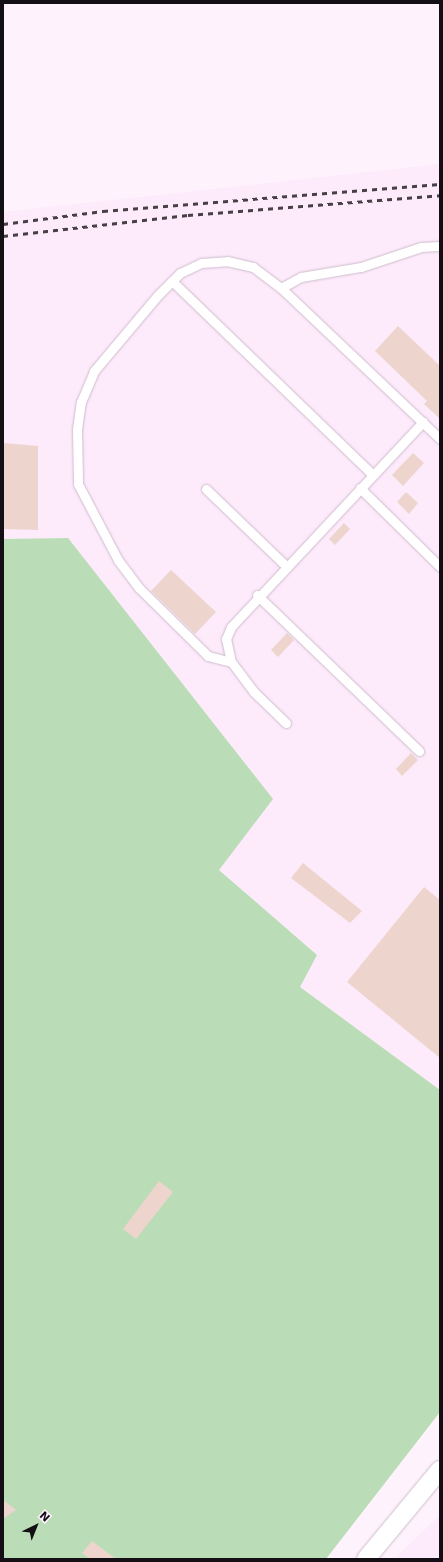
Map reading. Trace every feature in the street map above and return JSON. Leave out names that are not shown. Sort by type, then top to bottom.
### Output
[{"type":"street","points":[[366,1559],[440,1470]]},
{"type":"lane","points":[[281,288],[301,278],[361,267],[421,247],[440,246]]},
{"type":"lane","points":[[231,662],[208,656],[139,588],[118,560],[78,484],[77,429],[81,402],[94,371],[172,281],[201,263],[227,260],[253,267],[281,288],[440,439]]},
{"type":"lane","points":[[172,281],[373,475]]},
{"type":"lane","points":[[286,722],[254,692],[231,662],[226,640],[231,627],[257,595],[423,422]]},
{"type":"lane","points":[[360,488],[440,567]]},
{"type":"lane","points":[[206,489],[286,566]]},
{"type":"lane","points":[[257,595],[419,751]]},
{"type":"shaded area","points":[[440,164],[440,1090],[300,987],[317,955],[219,869],[273,799],[68,538],[3,539],[3,212]]},
{"type":"shaded area","points":[[440,1515],[440,1559],[394,1559]]},
{"type":"green space","points":[[68,538],[273,799],[219,870],[317,955],[300,987],[440,1090],[440,1412],[326,1559],[3,1559],[3,539]]},
{"type":"building","points":[[398,326],[440,366],[440,419],[424,404],[427,401],[375,351]]},
{"type":"building","points":[[3,443],[38,446],[38,530],[3,529]]},
{"type":"building","points":[[413,453],[424,463],[403,486],[392,475]]},
{"type":"building","points":[[406,492],[418,503],[409,514],[397,502]]},
{"type":"building","points":[[344,523],[350,529],[335,545],[329,539]]},
{"type":"building","points":[[171,570],[216,612],[195,634],[151,591]]},
{"type":"building","points":[[287,633],[294,640],[278,657],[271,650]]},
{"type":"building","points":[[411,753],[418,760],[402,776],[396,769]]},
{"type":"building","points":[[303,863],[362,911],[350,923],[291,878]]},
{"type":"building","points":[[424,887],[440,900],[440,1058],[347,982]]},
{"type":"building","points":[[159,1181],[173,1192],[136,1239],[123,1229]]},
{"type":"building","points":[[3,1500],[16,1510],[3,1519]]},
{"type":"building","points":[[92,1541],[116,1559],[90,1559],[82,1553]]},
{"type":"railway","points":[[3,224],[103,211],[440,184]]},
{"type":"railway","points":[[3,236],[188,215],[440,195]]}]
